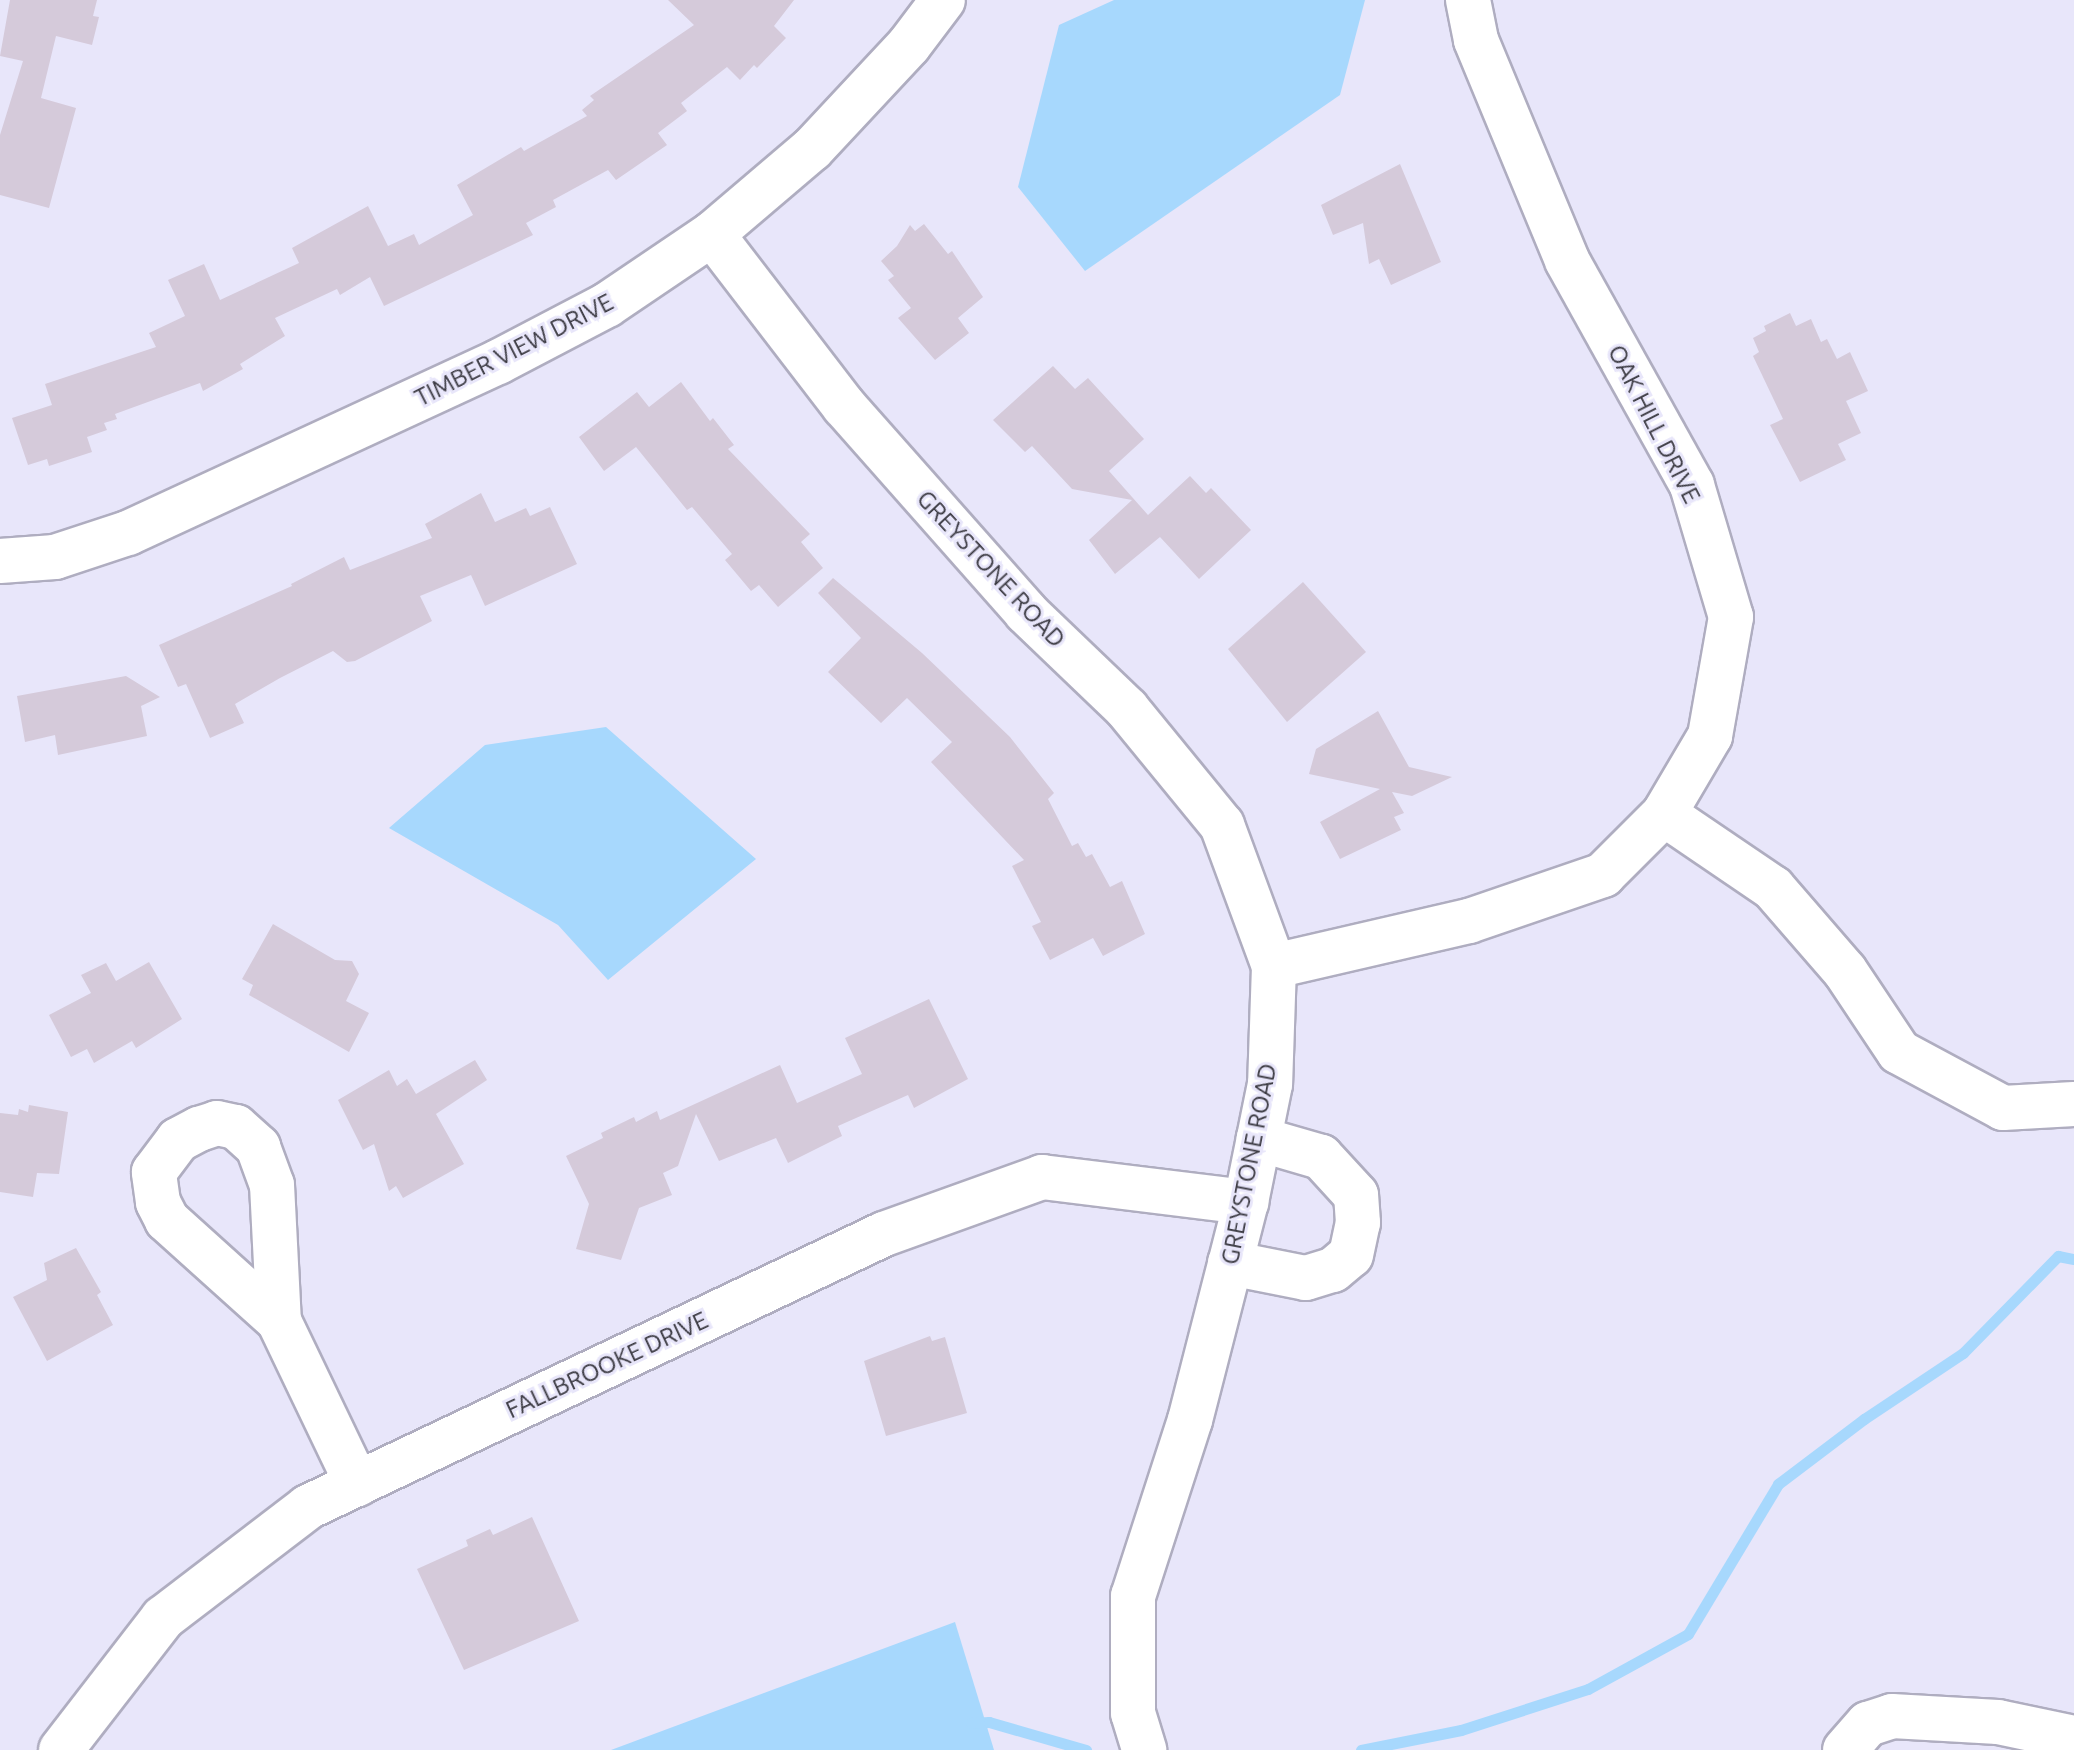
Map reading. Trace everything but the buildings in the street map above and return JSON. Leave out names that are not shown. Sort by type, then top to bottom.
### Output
[{"type":"street","name":"TIMBER VIEW DRIVE","points":[[0,561],[55,557],[128,533],[553,335],[651,277],[712,234],[812,149],[909,45],[943,0]]},
{"type":"street","name":"OAK HILL DRIVE","points":[[1274,966],[1469,921],[1603,875],[1664,814],[1710,736],[1731,617],[1692,485],[1567,260],[1476,40],[1468,0]]},
{"type":"street","name":"GREYSTONE ROAD","points":[[712,234],[844,406],[1026,612],[1127,709],[1222,825],[1274,966],[1270,1084],[1246,1202],[1190,1420],[1133,1596],[1133,1713],[1144,1750]]},
{"type":"street","points":[[1664,814],[1773,888],[1845,971],[1899,1052],[2003,1108],[2074,1104]]},
{"type":"street","points":[[1230,1263],[1306,1278],[1333,1270],[1351,1255],[1358,1223],[1356,1195],[1321,1157],[1259,1139]]},
{"type":"street","name":"FALLBROOKE DRIVE","points":[[61,1750],[163,1618],[308,1507],[884,1234],[1042,1177],[1246,1202]]},
{"type":"street","points":[[279,1321],[357,1484]]},
{"type":"street","points":[[1845,1750],[1868,1724],[1892,1716],[1998,1722],[2053,1741]]},
{"type":"water","points":[[1114,0],[1365,0],[1340,95],[1085,271],[1018,187],[1059,25]]},
{"type":"water","points":[[606,727],[756,859],[608,980],[558,925],[389,828],[485,745]]},
{"type":"water","points":[[955,1622],[994,1750],[611,1750]]},
{"type":"waterway","points":[[1361,1750],[1461,1730],[1588,1689],[1688,1634],[1778,1484],[1864,1419],[1963,1353],[2058,1256],[2074,1259]]},
{"type":"waterway","points":[[971,1723],[989,1722],[1086,1750]]}]
